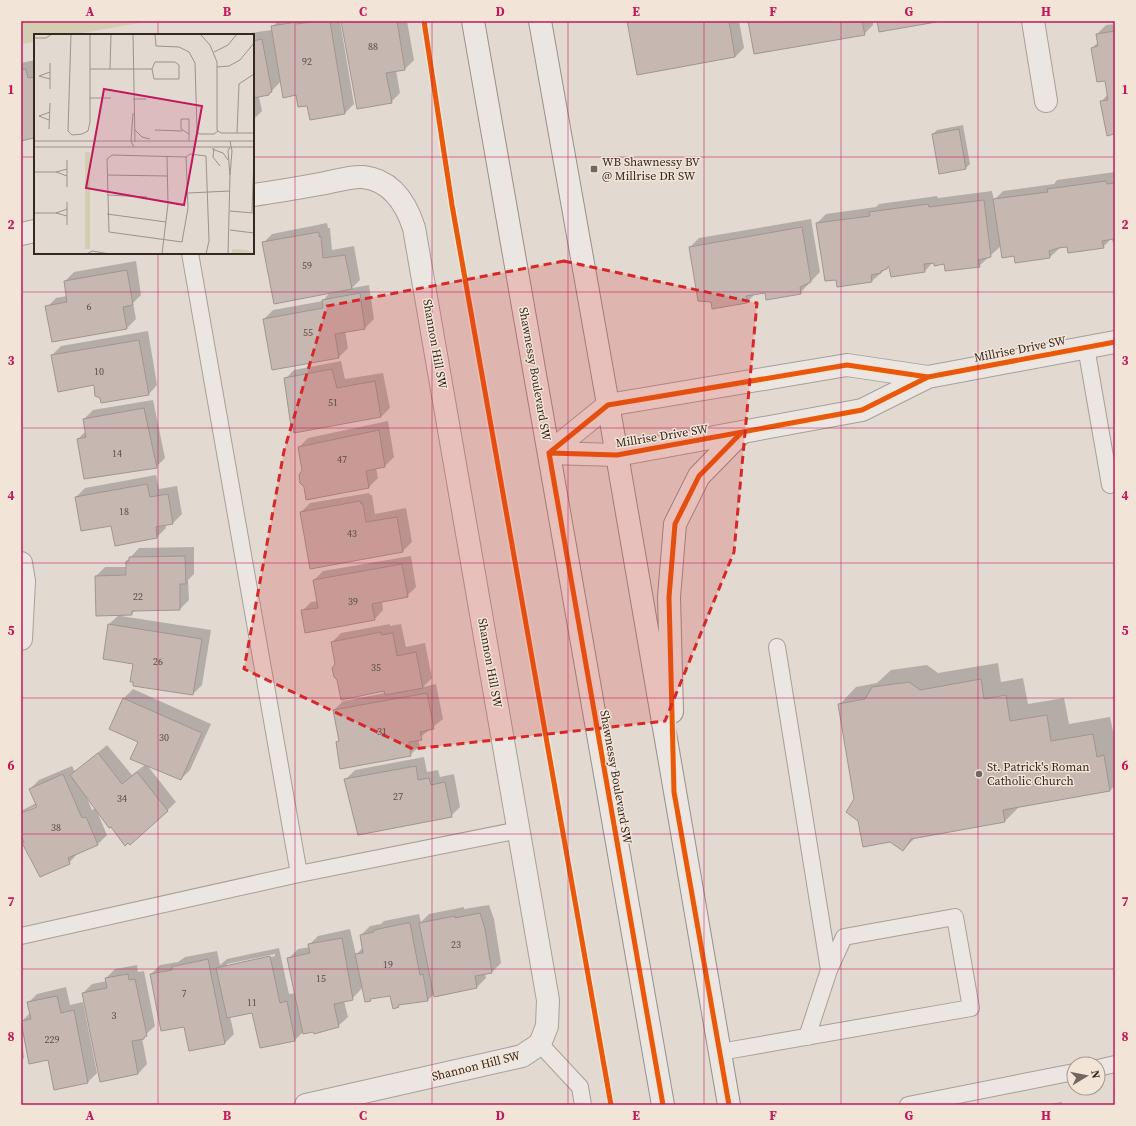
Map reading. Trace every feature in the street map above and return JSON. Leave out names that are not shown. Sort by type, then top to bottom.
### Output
[{"type":"main road","name":"Shawnessy Boulevard SW","points":[[473,21],[663,1105]]},
{"type":"main road","points":[[540,21],[617,455],[729,1105]]},
{"type":"main road","points":[[1033,21],[1046,102]]},
{"type":"main road","name":"Shannon Hill SW","points":[[254,195],[362,177],[380,182],[395,193],[404,202],[408,212],[416,236],[548,1000],[547,1026],[540,1044],[522,1056],[306,1105]]},
{"type":"main road","points":[[21,234],[34,231]]},
{"type":"main road","name":"Millrise Drive SW","points":[[549,453],[617,455],[862,410],[928,377],[1115,342]]},
{"type":"main road","name":"Millrise Drive SW","points":[[549,453],[608,405],[847,365],[928,377]]},
{"type":"main road","points":[[674,792],[669,597],[675,524],[699,476],[741,433]]},
{"type":"main road","points":[[21,563],[24,581],[21,638]]},
{"type":"lane","points":[[190,254],[298,874]]},
{"type":"lane","points":[[1086,347],[1110,485]]},
{"type":"lane","points":[[777,647],[829,970]]},
{"type":"lane","points":[[21,936],[298,874],[519,830]]},
{"type":"lane","points":[[720,1052],[807,1037],[971,1008],[955,917],[844,937],[829,970],[807,1037]]},
{"type":"lane","points":[[540,1044],[580,1087],[583,1105]]},
{"type":"lane","points":[[908,1105],[1066,1074]]},
{"type":"highlighted area","points":[[564,261],[757,303],[734,552],[665,721],[413,749],[244,669],[284,451],[327,306]]},
{"type":"shaded area","points":[[21,21],[150,21],[78,34],[34,34],[34,42],[21,44]]},
{"type":"building","points":[[330,21],[345,114],[310,120],[307,106],[298,107],[296,95],[283,98],[271,26]]},
{"type":"building","points":[[341,21],[397,21],[405,70],[386,73],[392,103],[357,109]]},
{"type":"building","points":[[627,21],[729,21],[735,57],[637,75]]},
{"type":"building","points":[[748,21],[862,21],[865,35],[754,54]]},
{"type":"building","points":[[877,21],[942,21],[879,32]]},
{"type":"building","points":[[1115,31],[1115,138],[1114,134],[1107,136],[1100,101],[1108,100],[1105,81],[1097,82],[1091,48],[1098,46],[1096,34]]},
{"type":"building","points":[[262,39],[272,92],[269,93],[269,95],[254,98],[254,41]]},
{"type":"building","points":[[26,69],[28,78],[34,77],[34,138],[21,141],[21,70]]},
{"type":"building","points":[[959,129],[966,169],[939,174],[932,134]]},
{"type":"building","points":[[1106,181],[1107,184],[1115,183],[1115,242],[1113,242],[1113,239],[1102,241],[1104,248],[1068,253],[1067,247],[1058,248],[1049,251],[1050,258],[1015,263],[1014,256],[1002,258],[993,199],[1048,192],[1047,189]]},
{"type":"building","points":[[984,200],[991,257],[978,260],[980,267],[945,271],[944,264],[934,266],[934,263],[924,264],[925,272],[891,277],[889,267],[887,267],[887,269],[881,271],[881,273],[871,275],[872,282],[837,287],[836,280],[825,281],[816,223],[870,216],[869,212],[928,204],[929,207]]},
{"type":"building","points":[[802,227],[811,282],[800,287],[801,294],[766,300],[765,293],[746,296],[747,303],[712,309],[711,302],[698,301],[689,247]]},
{"type":"building","points":[[319,232],[319,237],[321,236],[323,258],[345,255],[352,289],[274,304],[262,242]]},
{"type":"building","points":[[127,270],[133,305],[123,307],[127,329],[52,342],[45,306],[67,302],[64,281]]},
{"type":"building","points":[[360,293],[365,329],[335,334],[339,358],[272,370],[263,319],[323,308],[322,300]]},
{"type":"building","points":[[139,340],[149,395],[101,403],[100,398],[95,396],[94,385],[58,392],[51,355]]},
{"type":"building","points":[[332,369],[337,388],[375,381],[381,417],[294,433],[293,427],[291,427],[284,378]]},
{"type":"building","points":[[144,408],[157,468],[84,479],[77,439],[86,437],[83,419]]},
{"type":"building","points":[[379,430],[385,467],[366,471],[369,488],[306,500],[304,487],[300,483],[299,475],[302,470],[298,447]]},
{"type":"building","points":[[147,484],[150,497],[168,494],[173,524],[156,527],[157,538],[115,546],[111,526],[81,531],[75,497]]},
{"type":"building","points":[[360,501],[361,504],[363,504],[366,522],[397,517],[403,552],[310,569],[300,512]]},
{"type":"building","points":[[185,556],[186,584],[180,584],[180,610],[132,611],[132,615],[96,616],[95,576],[126,575],[126,561],[129,561],[129,557]]},
{"type":"building","points":[[402,564],[408,597],[372,604],[375,620],[305,633],[301,610],[318,608],[313,580]]},
{"type":"building","points":[[108,624],[202,639],[193,695],[133,686],[133,682],[130,682],[133,664],[103,659]]},
{"type":"building","points":[[381,632],[381,635],[393,633],[397,656],[416,652],[423,688],[385,695],[384,691],[341,700],[337,680],[334,677],[332,668],[335,664],[331,642]]},
{"type":"building","name":"St. Patrick's Roman Catholic Church","points":[[981,679],[984,699],[1006,695],[1010,721],[1047,715],[1051,741],[1093,734],[1097,757],[1104,755],[1110,791],[1003,810],[1005,822],[911,839],[903,851],[890,842],[863,847],[858,821],[846,812],[854,799],[838,704],[865,699],[872,687],[909,682],[920,690]]},
{"type":"building","points":[[427,693],[434,729],[420,732],[422,740],[409,742],[411,756],[340,769],[336,742],[339,741],[333,710]]},
{"type":"building","points":[[123,698],[202,733],[181,780],[130,759],[138,742],[109,729]]},
{"type":"building","points":[[98,753],[122,784],[137,772],[168,811],[130,845],[128,843],[125,846],[111,827],[109,828],[70,775]]},
{"type":"building","points":[[416,766],[418,780],[429,778],[431,785],[445,782],[452,817],[358,835],[344,779]]},
{"type":"building","points":[[63,774],[82,818],[86,817],[98,845],[68,858],[70,864],[40,877],[22,843],[24,842],[21,836],[21,813],[37,807],[29,789]]},
{"type":"building","points":[[480,913],[485,929],[492,973],[475,976],[477,988],[434,997],[419,923]]},
{"type":"building","points":[[410,923],[420,975],[423,974],[428,1001],[398,1005],[399,1007],[393,1009],[390,996],[370,999],[371,1001],[365,1002],[355,954],[363,953],[360,935],[374,932],[374,930]]},
{"type":"building","points":[[342,938],[353,1000],[334,1004],[339,1027],[314,1034],[313,1032],[303,1034],[287,958],[310,953],[308,944]]},
{"type":"building","points":[[270,956],[280,1003],[287,1001],[295,1041],[260,1048],[252,1013],[227,1018],[216,968]]},
{"type":"building","points":[[208,959],[225,1044],[189,1051],[184,1027],[161,1031],[150,974],[172,970],[172,966]]},
{"type":"building","points":[[128,974],[129,980],[135,979],[147,1036],[144,1037],[144,1039],[132,1041],[138,1074],[100,1082],[82,993],[107,988],[105,978]]},
{"type":"building","points":[[57,996],[61,1013],[74,1010],[88,1083],[54,1090],[48,1060],[29,1064],[21,1021],[31,1019],[27,1002]]},
{"type":"cycle path","points":[[424,21],[452,205],[611,1105]]},
{"type":"cycle path","points":[[549,453],[617,455],[862,410],[928,377],[1115,342]]},
{"type":"cycle path","points":[[549,453],[608,405],[847,365],[928,377]]},
{"type":"cycle path","points":[[729,1105],[674,792],[669,597],[675,524],[699,476],[741,433]]},
{"type":"cycle path","points":[[549,453],[663,1105]]},
{"type":"place","name":"WB Shawnessy BV @ Millrise DR SW","points":[[594,169]]},
{"type":"place","name":"St. Patrick's Roman Catholic Church","points":[[979,774]]}]
